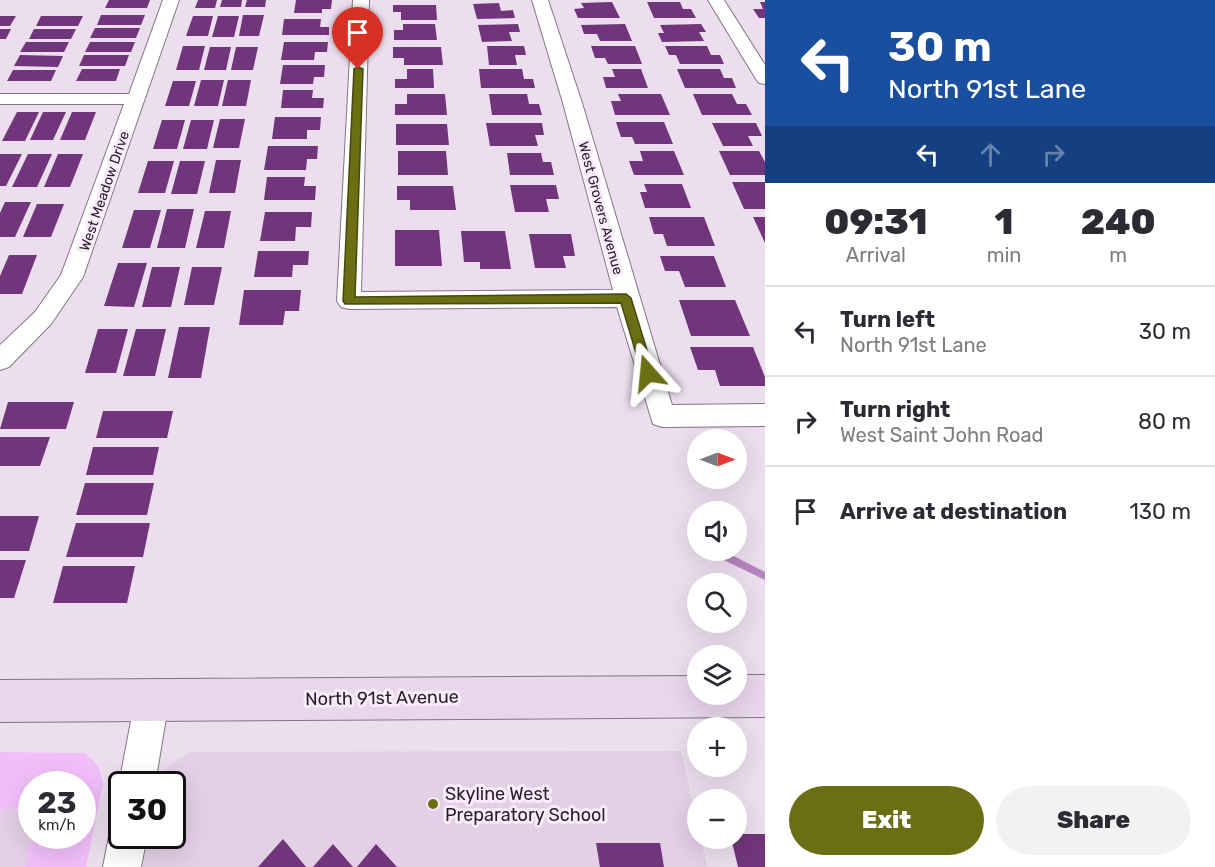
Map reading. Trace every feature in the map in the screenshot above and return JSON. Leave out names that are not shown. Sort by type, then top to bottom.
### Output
[{"type":"main road","name":"North 91st Avenue","points":[[0,701],[765,696]]},
{"type":"street","name":"West Meadow Drive","points":[[0,360],[43,318],[72,277],[171,0]]},
{"type":"street","points":[[361,0],[349,301],[626,298]]},
{"type":"street","name":"West Grovers Avenue","points":[[540,0],[565,73],[626,298],[662,416],[765,415]]},
{"type":"street","points":[[716,0],[765,79]]},
{"type":"street","points":[[0,99],[136,99]]},
{"type":"street","points":[[139,771],[152,700]]},
{"type":"street","points":[[122,867],[125,849]]},
{"type":"shaded area","name":"Skyline West Preparatory School","points":[[681,751],[689,789],[687,789],[687,849],[703,849],[707,867],[143,867],[146,849],[186,849],[186,771],[162,771],[190,752]]},
{"type":"shaded area","points":[[0,752],[85,753],[99,767],[103,784],[96,818],[96,771],[18,771],[18,808],[0,809]]},
{"type":"shaded area","points":[[18,808],[18,849],[30,849],[25,867],[0,867],[0,809]]},
{"type":"shaded area","points":[[30,849],[90,849],[86,867],[25,867]]},
{"type":"building","points":[[109,0],[150,0],[147,8],[105,8]]},
{"type":"building","points":[[198,0],[217,0],[215,8],[195,8]]},
{"type":"building","points":[[222,0],[242,0],[241,7],[220,7]]},
{"type":"building","points":[[247,0],[266,0],[265,7],[245,7]]},
{"type":"building","points":[[296,0],[332,0],[331,9],[322,9],[322,13],[294,13]]},
{"type":"building","points":[[612,2],[620,18],[578,18],[574,9],[584,8],[581,3]]},
{"type":"building","points":[[647,2],[680,2],[683,9],[691,9],[696,18],[654,18]]},
{"type":"building","points":[[760,2],[765,2],[765,18],[759,18],[753,9],[763,9]]},
{"type":"building","points":[[499,3],[501,11],[513,10],[515,18],[477,19],[473,4]]},
{"type":"building","points":[[393,5],[436,5],[437,20],[401,20],[401,12],[393,12]]},
{"type":"building","points":[[101,15],[145,15],[141,25],[97,25]]},
{"type":"building","points":[[243,15],[264,15],[259,36],[239,36]]},
{"type":"building","points":[[0,16],[16,16],[10,26],[0,26]]},
{"type":"building","points":[[41,16],[83,16],[78,26],[36,26]]},
{"type":"building","points":[[193,16],[213,16],[208,36],[186,36]]},
{"type":"building","points":[[218,16],[239,16],[234,37],[212,37]]},
{"type":"building","points":[[284,19],[321,19],[320,27],[329,27],[329,35],[282,35]]},
{"type":"building","points":[[403,24],[435,24],[437,40],[394,40],[394,30],[403,30]]},
{"type":"building","points":[[518,24],[520,32],[509,32],[512,41],[482,42],[478,25]]},
{"type":"building","points":[[625,24],[632,41],[600,41],[597,34],[584,34],[581,25]]},
{"type":"building","points":[[701,24],[706,32],[699,32],[704,41],[662,42],[658,33],[664,33],[660,25]]},
{"type":"building","points":[[95,28],[140,28],[136,38],[90,38]]},
{"type":"building","points":[[0,29],[11,29],[6,39],[0,39]]},
{"type":"building","points":[[34,29],[76,29],[71,39],[29,39]]},
{"type":"building","points":[[26,42],[69,42],[64,52],[20,52]]},
{"type":"building","points":[[90,42],[135,42],[131,52],[85,52]]},
{"type":"building","points":[[284,42],[328,42],[327,52],[315,52],[314,60],[281,60]]},
{"type":"building","points":[[183,46],[205,46],[199,70],[176,70]]},
{"type":"building","points":[[487,46],[524,46],[526,55],[515,55],[517,65],[489,65]]},
{"type":"building","points":[[591,46],[635,46],[642,64],[608,64],[605,58],[595,58]]},
{"type":"building","points":[[665,46],[707,46],[711,55],[720,55],[724,64],[680,64],[676,55],[669,55]]},
{"type":"building","points":[[210,47],[231,47],[226,70],[204,70]]},
{"type":"building","points":[[236,47],[258,47],[253,70],[231,70]]},
{"type":"building","points":[[393,47],[441,47],[443,65],[404,65],[404,58],[393,58]]},
{"type":"building","points":[[20,55],[63,56],[58,67],[14,66]]},
{"type":"building","points":[[84,55],[129,55],[125,66],[79,66]]},
{"type":"building","points":[[283,65],[325,65],[324,77],[314,77],[313,84],[280,84]]},
{"type":"building","points":[[82,69],[120,69],[116,81],[76,81]]},
{"type":"building","points":[[407,69],[433,69],[434,88],[395,88],[395,79],[407,79]]},
{"type":"building","points":[[479,69],[522,69],[524,79],[533,79],[535,88],[481,88]]},
{"type":"building","points":[[612,69],[641,69],[648,88],[606,88],[603,77],[615,77]]},
{"type":"building","points":[[677,69],[720,69],[724,78],[732,78],[736,88],[685,88]]},
{"type":"building","points":[[13,70],[56,70],[51,81],[7,81]]},
{"type":"building","points":[[201,80],[224,80],[218,106],[194,106]]},
{"type":"building","points":[[228,80],[251,80],[246,106],[222,106]]},
{"type":"building","points":[[173,81],[196,81],[189,106],[165,106]]},
{"type":"building","points":[[283,90],[313,90],[312,98],[324,98],[323,108],[281,108]]},
{"type":"building","points":[[407,94],[445,94],[447,115],[395,115],[395,104],[407,104]]},
{"type":"building","points":[[489,94],[527,94],[529,104],[539,104],[542,115],[492,115]]},
{"type":"building","points":[[618,94],[661,94],[670,115],[615,115],[611,101],[621,101]]},
{"type":"building","points":[[693,94],[732,94],[737,104],[746,104],[752,115],[702,115]]},
{"type":"building","points":[[17,112],[39,112],[25,141],[2,141]]},
{"type":"building","points":[[43,112],[66,112],[53,140],[30,140]]},
{"type":"building","points":[[72,112],[96,112],[85,140],[60,140]]},
{"type":"building","points":[[275,117],[321,117],[320,130],[307,130],[307,139],[272,139]]},
{"type":"building","points":[[220,119],[245,119],[239,148],[213,148]]},
{"type":"building","points":[[162,120],[185,120],[177,149],[153,149]]},
{"type":"building","points":[[191,120],[214,120],[207,149],[183,149]]},
{"type":"building","points":[[616,122],[664,122],[673,144],[635,144],[632,137],[621,137]]},
{"type":"building","points":[[486,123],[542,123],[544,135],[535,135],[538,146],[490,146]]},
{"type":"building","points":[[712,123],[756,123],[762,136],[748,136],[753,146],[723,146]]},
{"type":"building","points":[[396,124],[447,124],[449,145],[396,145]]},
{"type":"building","points":[[268,146],[318,146],[317,159],[307,159],[306,170],[264,170]]},
{"type":"building","points":[[398,151],[446,151],[448,175],[398,175]]},
{"type":"building","points":[[640,151],[674,151],[684,175],[634,175],[629,161],[643,161]]},
{"type":"building","points":[[719,151],[759,151],[765,162],[765,175],[730,175]]},
{"type":"building","points":[[507,153],[541,153],[543,162],[551,162],[554,175],[510,175]]},
{"type":"building","points":[[0,154],[22,154],[6,186],[0,186]]},
{"type":"building","points":[[28,154],[52,154],[37,187],[12,187]]},
{"type":"building","points":[[58,154],[83,154],[70,187],[44,187]]},
{"type":"building","points":[[216,160],[241,160],[235,193],[209,193]]},
{"type":"building","points":[[148,161],[174,161],[165,193],[138,193]]},
{"type":"building","points":[[180,161],[205,161],[197,194],[171,194]]},
{"type":"building","points":[[267,177],[305,177],[304,186],[316,186],[315,200],[264,200]]},
{"type":"building","points":[[732,182],[765,182],[765,209],[744,209]]},
{"type":"building","points":[[644,184],[682,184],[691,208],[645,208],[640,192],[647,192]]},
{"type":"building","points":[[510,185],[556,185],[559,199],[546,199],[549,212],[515,212]]},
{"type":"building","points":[[397,186],[453,186],[456,210],[410,210],[410,200],[397,200]]},
{"type":"building","points":[[5,202],[31,202],[15,237],[0,237],[0,213]]},
{"type":"building","points":[[37,204],[64,204],[51,237],[23,237]]},
{"type":"building","points":[[167,209],[194,209],[185,248],[157,248]]},
{"type":"building","points":[[134,210],[161,210],[150,248],[122,248]]},
{"type":"building","points":[[205,211],[231,211],[224,248],[196,248]]},
{"type":"building","points":[[265,212],[312,212],[311,227],[296,227],[295,241],[260,241]]},
{"type":"building","points":[[649,217],[704,217],[715,246],[667,246],[663,234],[654,234]]},
{"type":"building","points":[[753,217],[765,217],[765,243]]},
{"type":"building","points":[[395,230],[439,230],[442,266],[395,266]]},
{"type":"building","points":[[461,231],[505,231],[511,269],[480,269],[480,262],[464,262]]},
{"type":"building","points":[[529,234],[571,234],[575,256],[563,256],[566,268],[535,268]]},
{"type":"building","points":[[258,251],[309,251],[308,265],[293,265],[292,277],[254,277]]},
{"type":"building","points":[[9,255],[37,255],[22,294],[0,294],[0,276]]},
{"type":"building","points":[[660,256],[714,256],[726,287],[685,287],[679,271],[665,271]]},
{"type":"building","points":[[118,263],[147,263],[134,307],[104,306]]},
{"type":"building","points":[[152,267],[180,267],[171,307],[142,307]]},
{"type":"building","points":[[192,267],[222,267],[214,305],[184,305]]},
{"type":"building","points":[[244,290],[301,290],[299,311],[285,311],[283,325],[239,325]]},
{"type":"building","points":[[679,300],[735,300],[750,336],[691,336]]},
{"type":"building","points":[[179,327],[210,327],[201,378],[168,378]]},
{"type":"building","points":[[98,329],[128,329],[116,373],[85,373]]},
{"type":"building","points":[[136,329],[166,329],[155,376],[123,376]]},
{"type":"building","points":[[690,347],[753,347],[765,377],[765,386],[720,386],[715,370],[698,370]]},
{"type":"building","points":[[8,402],[74,402],[66,429],[0,429]]},
{"type":"building","points":[[103,411],[173,411],[167,438],[96,438]]},
{"type":"building","points":[[0,437],[50,437],[40,466],[0,466]]},
{"type":"building","points":[[93,447],[159,447],[153,475],[86,475]]},
{"type":"building","points":[[85,483],[154,483],[147,515],[76,515]]},
{"type":"building","points":[[0,516],[39,516],[29,551],[0,551]]},
{"type":"building","points":[[76,523],[150,523],[143,557],[66,557]]},
{"type":"building","points":[[0,560],[26,560],[14,598],[0,598]]},
{"type":"building","points":[[63,566],[135,566],[127,603],[53,603]]},
{"type":"building","points":[[747,834],[765,834],[765,867],[738,867],[734,849],[747,849]]},
{"type":"building","points":[[283,839],[306,867],[258,867]]},
{"type":"building","points":[[596,843],[660,843],[664,867],[600,867]]},
{"type":"building","points":[[333,844],[353,867],[313,867]]},
{"type":"building","points":[[376,844],[397,867],[357,867]]},
{"type":"waterway","points":[[734,561],[765,576]]},
{"type":"place","name":"Skyline West Preparatory School","points":[[433,804]]},
{"type":"route","points":[[358,69],[349,301],[626,298],[648,373]]}]
